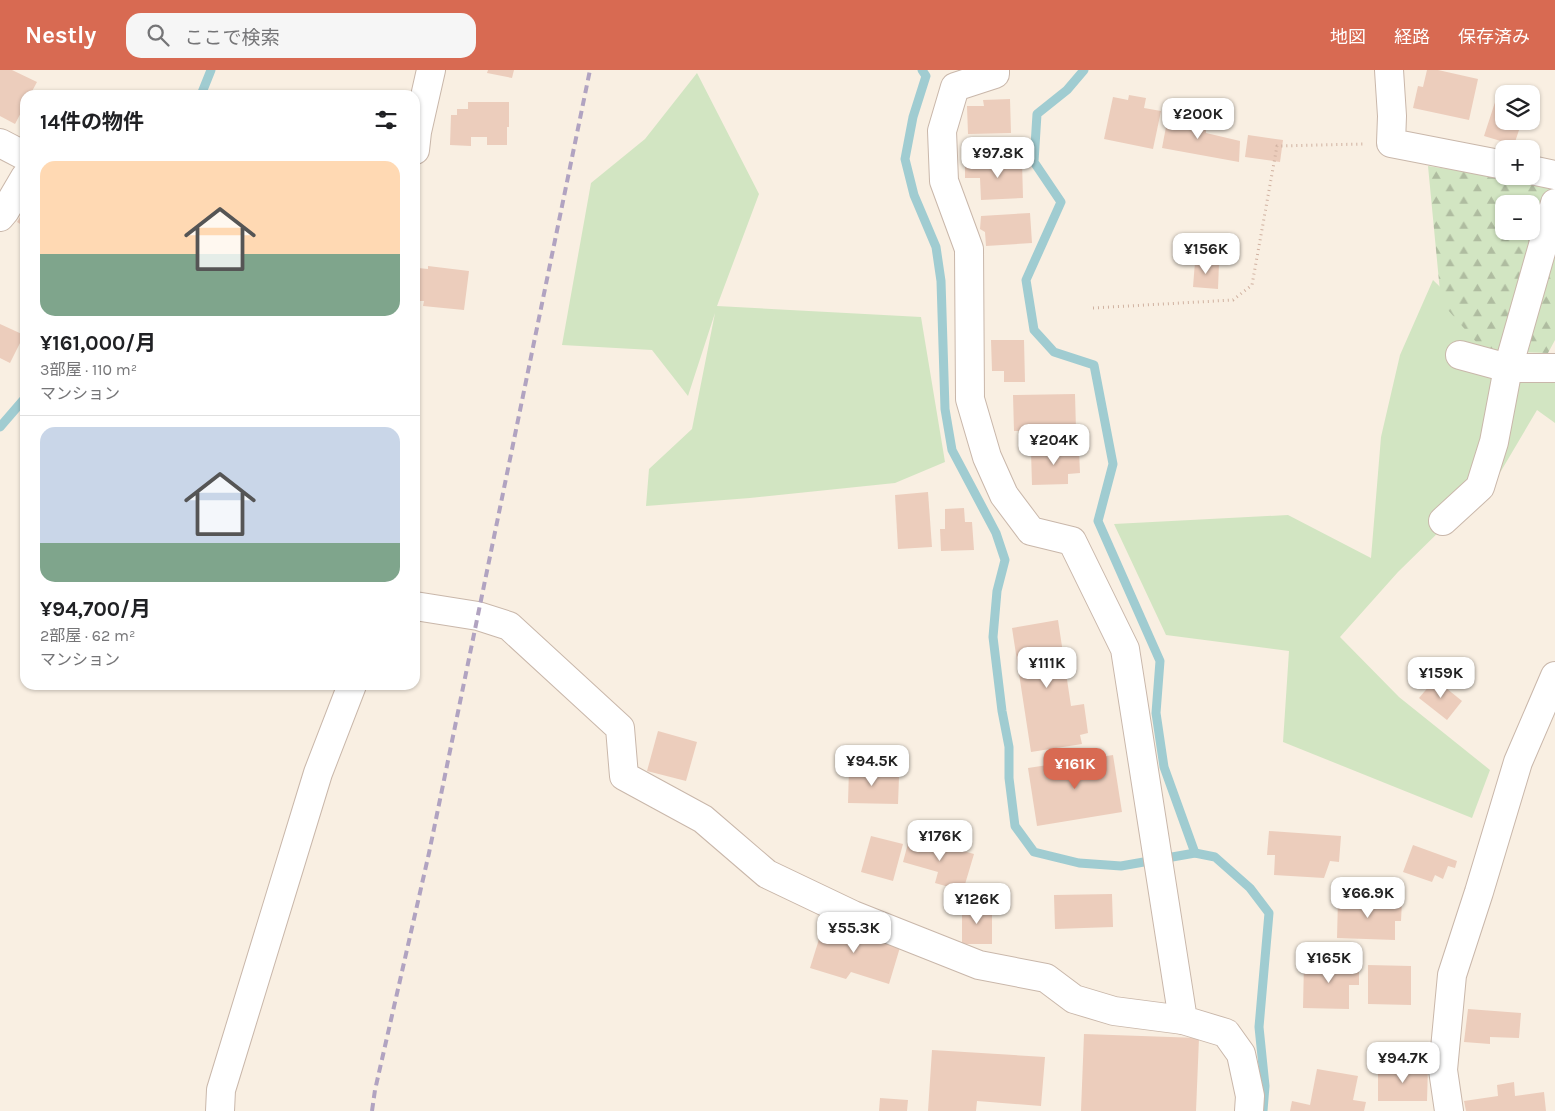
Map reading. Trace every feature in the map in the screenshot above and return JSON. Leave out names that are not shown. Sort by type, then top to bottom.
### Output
[{"type":"street","points":[[420,118],[430,70]]},
{"type":"street","points":[[994,70],[995,74],[955,87],[942,131],[944,181],[969,249],[970,400],[987,457],[1004,495],[1031,531],[1072,541],[1125,649],[1184,1020]]},
{"type":"street","points":[[1388,70],[1392,116],[1391,143],[1495,163]]},
{"type":"street","points":[[0,143],[20,153]]},
{"type":"street","points":[[1540,172],[1555,175]]},
{"type":"street","points":[[0,217],[6,211],[20,186]]},
{"type":"street","points":[[1443,521],[1480,487],[1494,442],[1508,368],[1555,204]]},
{"type":"street","points":[[1460,355],[1508,368],[1555,368]]},
{"type":"street","points":[[420,607],[478,616],[508,626],[620,728],[624,776],[703,818],[767,874],[852,915],[979,965],[1046,978],[1074,999],[1114,1011],[1184,1020],[1226,1033],[1241,1054],[1250,1096],[1249,1111]]},
{"type":"street","points":[[1449,1111],[1444,1070],[1452,975],[1518,762],[1555,676]]},
{"type":"street","points":[[220,1111],[221,1090],[287,872],[318,773],[350,690]]},
{"type":"path","points":[[1093,308],[1233,300],[1252,286],[1277,146],[1391,143]]},
{"type":"green space","points":[[697,73],[759,194],[717,306],[921,317],[945,462],[895,483],[750,498],[646,506],[649,469],[692,429],[715,313],[688,396],[652,350],[562,345],[591,183],[645,139]]},
{"type":"green space","points":[[1428,166],[1495,176],[1495,185],[1540,185],[1540,183],[1555,185],[1555,340],[1548,353],[1484,351],[1441,302]]},
{"type":"green space","points":[[1433,280],[1516,361],[1555,375],[1555,423],[1537,410],[1501,471],[1398,572],[1340,637],[1399,697],[1490,770],[1472,818],[1283,742],[1289,651],[1166,635],[1114,524],[1288,515],[1371,558],[1381,437],[1400,355]]},
{"type":"building","points":[[0,70],[12,70],[37,82],[33,90],[20,90],[20,114],[15,124],[0,116]]},
{"type":"building","points":[[488,70],[514,70],[512,78],[487,73]]},
{"type":"building","points":[[1427,70],[1438,70],[1478,79],[1469,120],[1413,108],[1418,86],[1423,87]]},
{"type":"building","points":[[1129,95],[1146,98],[1144,108],[1161,111],[1153,149],[1104,139],[1113,97],[1128,100]]},
{"type":"building","points":[[1010,99],[1011,133],[968,134],[967,106],[984,106],[983,100]]},
{"type":"building","points":[[468,102],[509,102],[507,145],[487,145],[487,137],[471,137],[471,146],[450,145],[451,115],[457,115],[457,109],[468,109]]},
{"type":"building","points":[[1495,102],[1495,130],[1519,130],[1516,140],[1497,140],[1484,136]]},
{"type":"building","points":[[1169,111],[1180,113],[1179,118],[1192,121],[1192,126],[1206,130],[1206,133],[1240,141],[1239,162],[1162,148]]},
{"type":"building","points":[[1248,135],[1283,140],[1280,162],[1245,157]]},
{"type":"building","points":[[1022,161],[1023,198],[981,200],[980,178],[965,178],[965,163]]},
{"type":"building","points":[[1030,213],[1032,243],[986,246],[985,232],[980,229],[981,216]]},
{"type":"building","points":[[1195,262],[1219,263],[1218,289],[1193,287]]},
{"type":"building","points":[[428,266],[469,271],[464,310],[423,306],[424,301],[420,301],[420,268],[428,269]]},
{"type":"building","points":[[0,324],[20,333],[20,343],[10,363],[0,358]]},
{"type":"building","points":[[991,340],[1024,340],[1025,382],[1004,382],[1004,371],[992,371]]},
{"type":"building","points":[[1075,394],[1076,430],[1014,431],[1013,395]]},
{"type":"building","points":[[1079,450],[1080,473],[1068,474],[1068,484],[1032,485],[1031,451]]},
{"type":"building","points":[[928,492],[932,547],[898,549],[895,495]]},
{"type":"building","points":[[964,508],[965,522],[972,522],[974,550],[941,551],[940,529],[945,529],[945,509]]},
{"type":"building","points":[[1058,620],[1071,706],[1084,704],[1088,733],[1080,735],[1082,744],[1031,752],[1012,628]]},
{"type":"building","points":[[1435,679],[1462,701],[1447,720],[1419,698]]},
{"type":"building","points":[[658,731],[697,742],[686,781],[647,771]]},
{"type":"building","points":[[1113,755],[1122,812],[1037,826],[1028,768]]},
{"type":"building","points":[[849,768],[885,769],[885,776],[899,777],[898,804],[848,803]]},
{"type":"building","points":[[1269,831],[1341,836],[1339,862],[1330,861],[1324,878],[1274,875],[1275,855],[1267,855]]},
{"type":"building","points":[[871,836],[903,844],[893,881],[861,872]]},
{"type":"building","points":[[910,836],[974,854],[963,891],[935,883],[938,872],[903,862]]},
{"type":"building","points":[[1413,845],[1457,861],[1455,868],[1448,866],[1443,879],[1435,875],[1432,882],[1403,872]]},
{"type":"building","points":[[1112,894],[1113,927],[1055,929],[1054,895]]},
{"type":"building","points":[[1338,899],[1402,901],[1401,921],[1395,921],[1395,940],[1337,938]]},
{"type":"building","points":[[962,906],[992,906],[992,944],[962,944]]},
{"type":"building","points":[[825,920],[901,944],[889,984],[851,972],[846,979],[810,968]]},
{"type":"building","points":[[1304,962],[1359,963],[1359,985],[1349,985],[1349,1009],[1303,1008]]},
{"type":"building","points":[[1368,965],[1411,966],[1411,1005],[1368,1004]]},
{"type":"building","points":[[1468,1009],[1521,1013],[1519,1038],[1490,1037],[1490,1044],[1464,1042]]},
{"type":"building","points":[[1084,1034],[1199,1038],[1196,1111],[1081,1111]]},
{"type":"building","points":[[932,1050],[1045,1057],[1041,1106],[977,1101],[976,1111],[928,1111]]},
{"type":"building","points":[[1378,1066],[1428,1067],[1427,1101],[1378,1101]]},
{"type":"building","points":[[1317,1069],[1358,1076],[1353,1100],[1366,1102],[1364,1111],[1290,1111],[1292,1101],[1310,1105]]},
{"type":"building","points":[[1514,1082],[1515,1096],[1544,1092],[1546,1111],[1466,1111],[1464,1101],[1498,1096],[1497,1085]]},
{"type":"building","points":[[880,1098],[908,1100],[907,1111],[879,1111]]},
{"type":"waterway","points":[[203,90],[211,70]]},
{"type":"waterway","points":[[922,70],[926,76],[913,117],[905,159],[914,195],[936,247],[941,281],[945,409],[952,450],[996,533],[1005,560],[997,591],[993,637],[1002,711],[1009,747],[1009,778],[1015,826],[1034,852],[1079,863],[1121,866],[1195,853],[1215,857],[1250,888],[1269,913],[1259,1027],[1265,1086],[1263,1111]]},
{"type":"waterway","points":[[1084,70],[1067,90],[1037,114],[1034,162],[1061,202],[1026,280],[1034,330],[1054,352],[1094,365],[1113,464],[1098,521],[1160,661],[1156,713],[1164,767],[1195,853]]},
{"type":"waterway","points":[[0,427],[20,404]]},
{"type":"railway","points":[[372,1111],[375,1090],[429,853],[590,70]]}]
